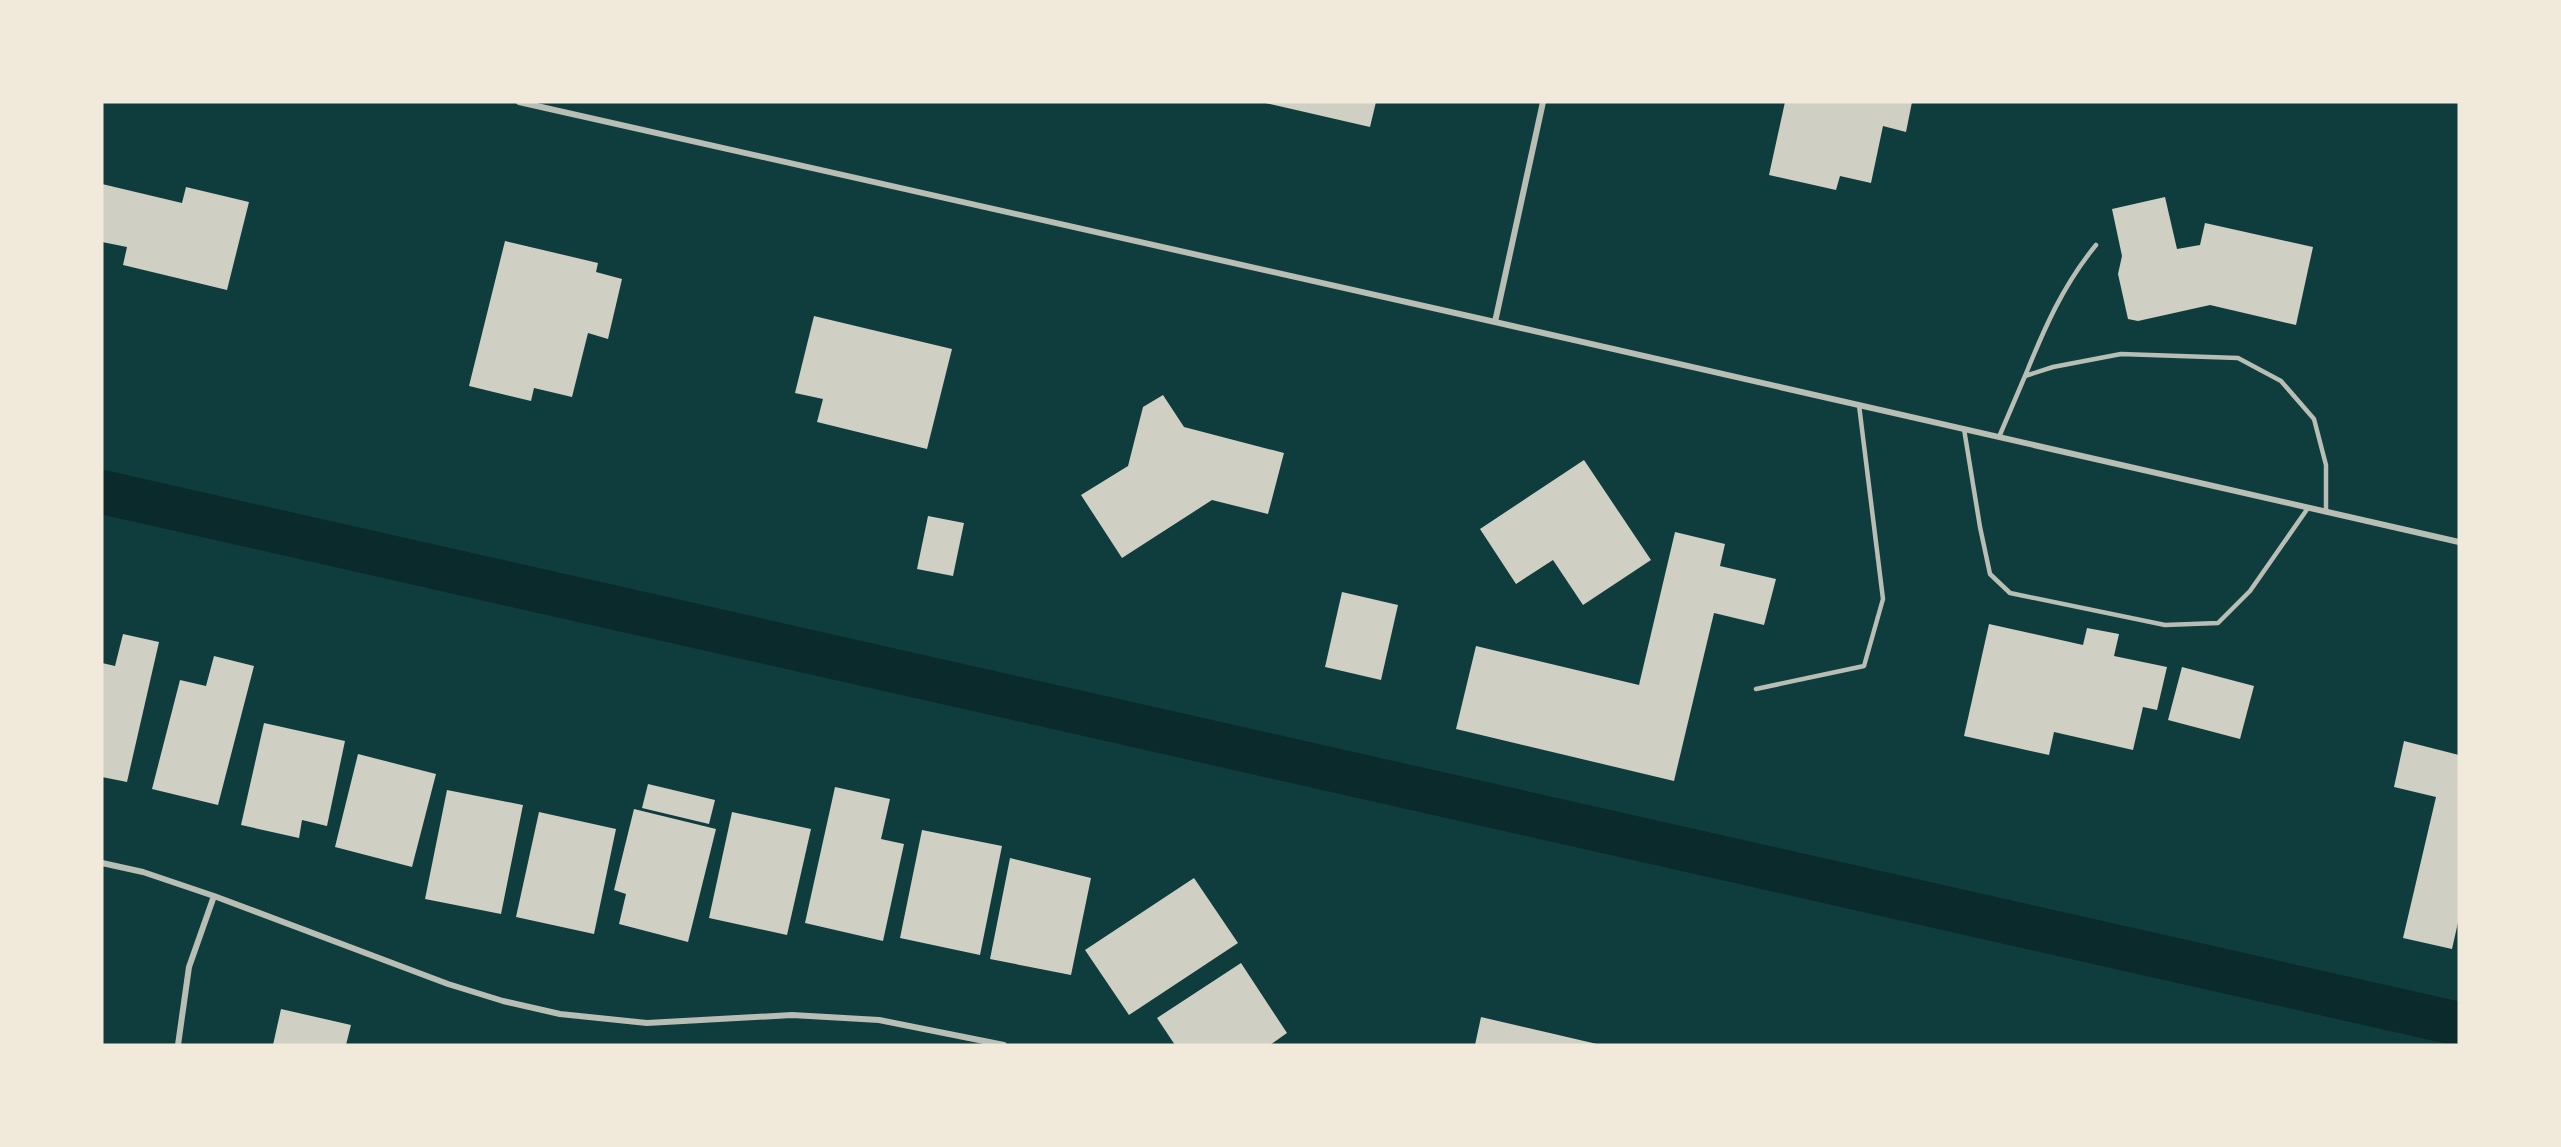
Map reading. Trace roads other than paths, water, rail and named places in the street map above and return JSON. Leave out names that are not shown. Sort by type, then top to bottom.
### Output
[{"type":"street","points":[[519,102],[1495,322],[2459,543]]},
{"type":"street","points":[[1495,322],[1543,102]]},
{"type":"street","points":[[102,863],[143,872],[213,896],[448,984],[503,1001],[560,1014],[647,1023],[792,1015],[879,1020],[1004,1045]]},
{"type":"street","points":[[178,1045],[189,967],[213,896]]},
{"type":"lane","points":[[1999,437],[2056,304],[2076,270],[2096,245]]},
{"type":"lane","points":[[2025,376],[2053,367],[2121,354],[2238,358],[2281,381],[2314,419],[2326,465],[2326,512]]},
{"type":"lane","points":[[1756,688],[1864,666],[1882,599],[1859,405]]},
{"type":"lane","points":[[1964,429],[1990,574],[2010,593],[2165,625],[2218,623],[2250,591],[2308,508]]},
{"type":"waterway","points":[[102,492],[2459,1024]]}]
